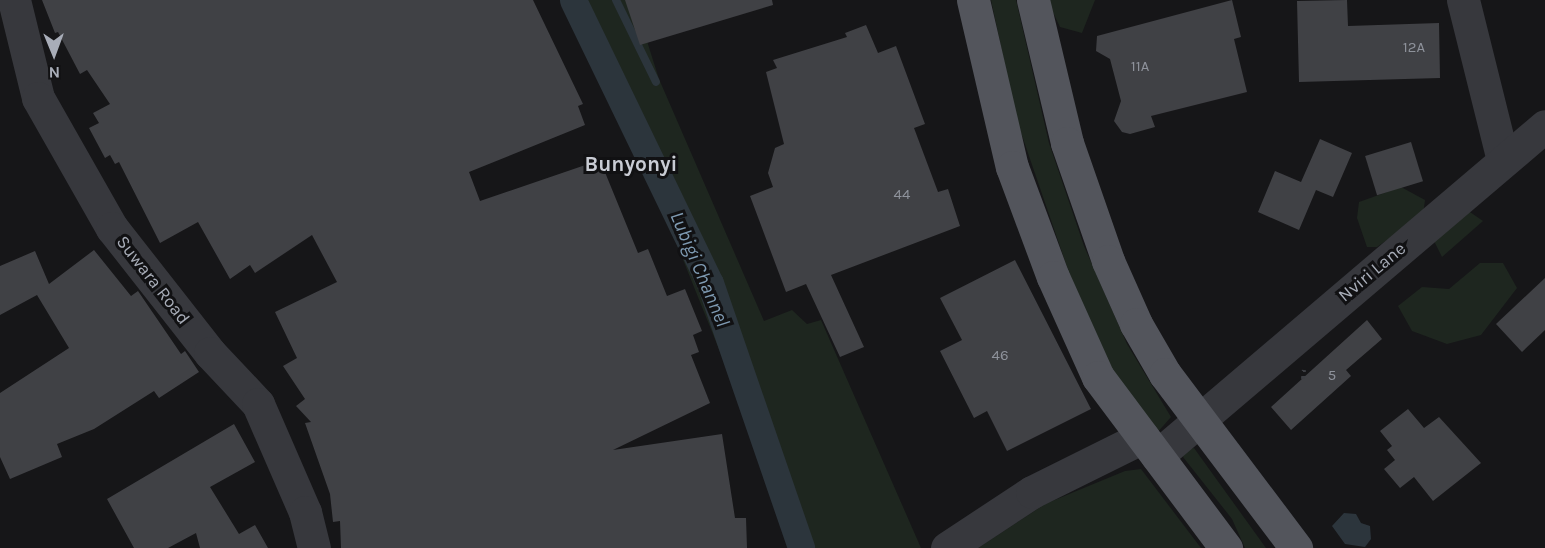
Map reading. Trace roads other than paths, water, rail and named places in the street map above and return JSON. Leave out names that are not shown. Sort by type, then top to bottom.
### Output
[{"type":"main road","points":[[974,0],[1012,167],[1053,278],[1098,377],[1226,548]]},
{"type":"main road","points":[[1033,0],[1067,143],[1108,261],[1136,324],[1165,374],[1296,548]]},
{"type":"street","name":"Suwara Road","points":[[14,0],[38,98],[112,228],[210,353],[258,404],[305,512],[314,548]]},
{"type":"street","points":[[1463,0],[1503,161]]},
{"type":"street","name":"Nviri Lane","points":[[947,548],[1032,492],[1150,447],[1198,418],[1545,126]]},
{"type":"waterway","name":"Lubigi Channel","points":[[573,0],[710,283],[801,548]]},
{"type":"waterway","points":[[616,0],[656,82]]},
{"type":"district","name":"Bunyonyi","points":[[631,164]]}]
